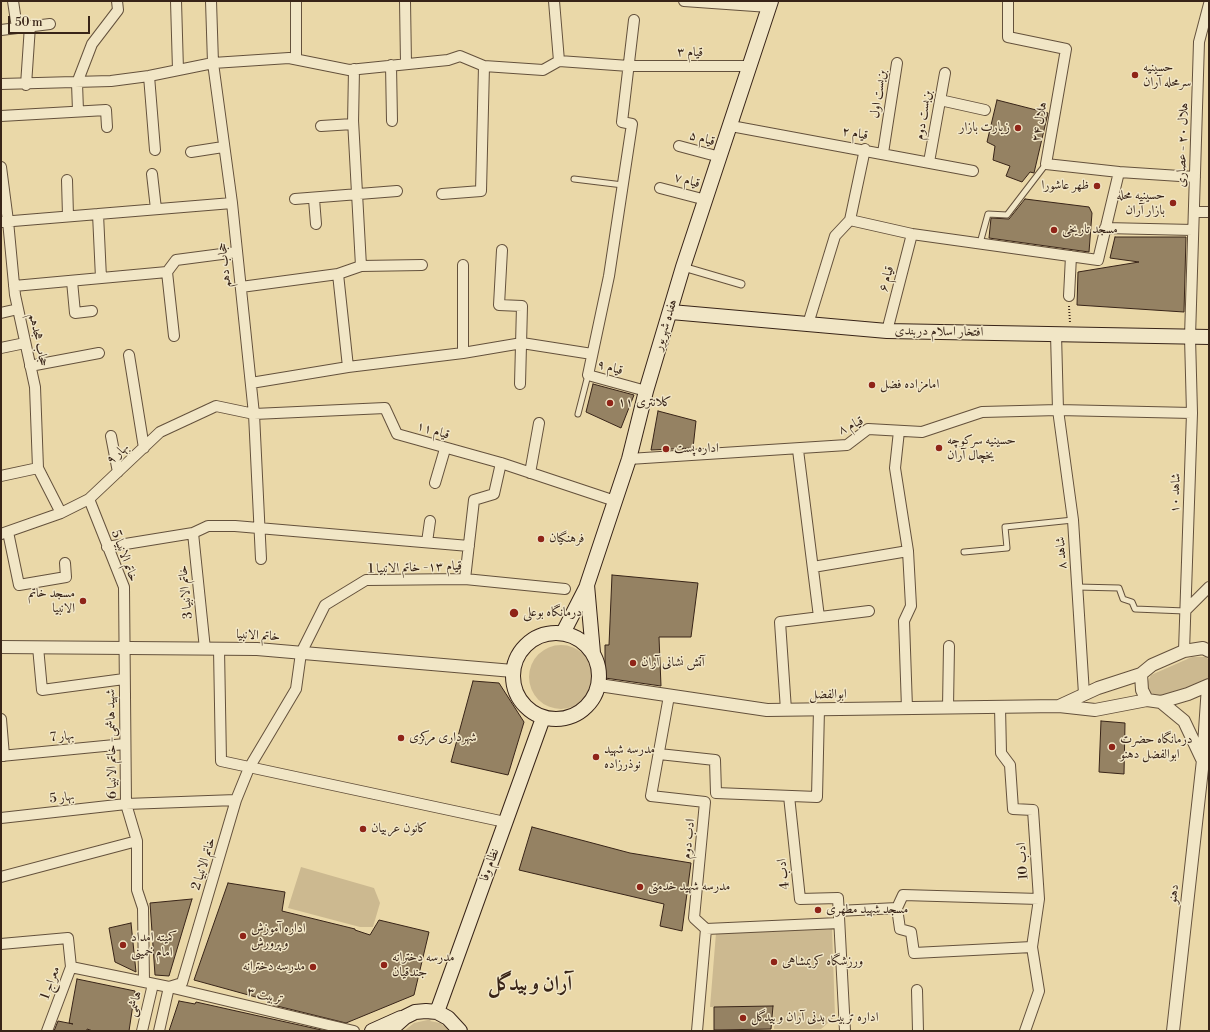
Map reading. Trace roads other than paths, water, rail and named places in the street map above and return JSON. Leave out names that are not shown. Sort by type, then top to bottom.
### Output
[{"type":"main road","name":"هفده شهریور","points":[[593,653],[587,585],[629,459],[646,390],[671,312],[683,267],[751,66],[770,4]]},
{"type":"main road","name":"افتخار اسلام دربندی","points":[[671,312],[887,331],[1209,337]]},
{"type":"main road","points":[[563,633],[587,585]]},
{"type":"main road","points":[[549,633],[563,633],[576,637],[588,646],[593,653],[599,671],[599,685],[593,698],[584,710],[571,717],[557,720],[543,718],[530,711],[519,700],[514,686],[513,671],[516,657],[524,646],[536,637],[549,633]]},
{"type":"main road","name":"نظام وفا","points":[[437,1012],[543,718]]},
{"type":"main road","points":[[372,1031],[420,1011],[437,1012],[448,1018],[460,1031]]},
{"type":"main road","points":[[392,1031],[405,1017]]},
{"type":"street","points":[[13,1],[17,28]]},
{"type":"street","points":[[78,112],[77,83],[92,44],[118,10],[118,1]]},
{"type":"street","points":[[176,1],[178,70]]},
{"type":"street","name":"حجاب دهم","points":[[211,1],[213,63],[223,148],[232,203],[254,414],[261,558]]},
{"type":"street","points":[[296,1],[296,60]]},
{"type":"street","points":[[405,1],[406,64]]},
{"type":"street","points":[[1,84],[26,85],[77,83],[149,76],[213,63],[290,58],[348,70],[448,60],[460,56],[484,66],[543,70],[559,61],[554,1]]},
{"type":"street","points":[[684,1],[770,4]]},
{"type":"street","name":"هلال ۲۴","points":[[1008,1],[1008,37],[1066,49],[1046,164]]},
{"type":"street","name":"هلال ۲۰ - عصاری","points":[[1190,337],[1199,42],[1206,29],[1209,4]]},
{"type":"street","points":[[629,66],[634,20]]},
{"type":"street","points":[[1,30],[50,24]]},
{"type":"street","points":[[26,85],[30,26]]},
{"type":"street","name":"قیام ۳","points":[[559,61],[629,66],[751,66]]},
{"type":"street","name":"بن‌بست اول","points":[[883,153],[898,63]]},
{"type":"street","points":[[391,65],[392,121]]},
{"type":"street","points":[[442,194],[481,191],[484,66]]},
{"type":"street","name":"قیام ۹","points":[[629,66],[622,122],[632,124],[610,276],[588,375],[646,390]]},
{"type":"street","points":[[354,69],[353,120],[361,266]]},
{"type":"street","name":"بن‌بست دوم","points":[[929,162],[945,73]]},
{"type":"street","points":[[149,76],[155,150]]},
{"type":"street","points":[[940,100],[985,110]]},
{"type":"street","points":[[1,116],[106,110],[107,127]]},
{"type":"street","points":[[321,126],[353,124],[353,120]]},
{"type":"street","name":"قیام ۲","points":[[731,126],[865,149],[973,171]]},
{"type":"street","name":"قیام ۵","points":[[679,146],[720,157]]},
{"type":"street","points":[[191,152],[223,148]]},
{"type":"street","points":[[808,324],[835,236],[850,220],[865,149]]},
{"type":"street","points":[[1046,164],[1119,172],[1195,177]]},
{"type":"street","name":"حجاب هجدهم","points":[[1,167],[5,222],[14,286],[35,387],[38,468],[61,513]]},
{"type":"street","points":[[850,220],[912,234],[1098,260],[1119,172]]},
{"type":"street","points":[[152,174],[156,209]]},
{"type":"street","points":[[67,180],[68,216]]},
{"type":"street","name":"قیام ۷","points":[[660,188],[706,200]]},
{"type":"street","points":[[295,199],[314,199],[397,191]]},
{"type":"street","points":[[314,199],[316,224]]},
{"type":"street","points":[[5,222],[232,203]]},
{"type":"street","points":[[1194,212],[1209,212]]},
{"type":"street","points":[[98,214],[101,278]]},
{"type":"street","points":[[1105,228],[1193,230]]},
{"type":"street","name":"قیام ۶","points":[[887,331],[912,234]]},
{"type":"street","points":[[502,250],[499,305],[522,306],[520,384]]},
{"type":"street","points":[[174,336],[167,272],[176,260],[237,252]]},
{"type":"street","points":[[1069,296],[1071,256]]},
{"type":"street","points":[[241,287],[338,274],[361,266],[422,265]]},
{"type":"street","points":[[462,353],[463,265]]},
{"type":"street","points":[[683,267],[741,284]]},
{"type":"street","points":[[14,286],[167,272]]},
{"type":"street","points":[[338,274],[348,367]]},
{"type":"street","points":[[72,281],[75,313],[92,311]]},
{"type":"street","points":[[1,313],[18,309]]},
{"type":"street","name":"شاهد ۸","points":[[1056,334],[1058,410],[1073,520],[1084,694]]},
{"type":"street","name":"شاهد ۱۰","points":[[1184,651],[1192,413],[1190,337]]},
{"type":"street","points":[[1,348],[25,343]]},
{"type":"street","points":[[251,383],[348,367],[462,353],[522,343],[592,354]]},
{"type":"street","points":[[30,366],[99,353]]},
{"type":"street","points":[[129,355],[144,448]]},
{"type":"street","name":"بهار ۹","points":[[4,533],[61,513],[89,499],[160,432],[216,406],[254,414]]},
{"type":"street","name":"قیام ۱۱","points":[[254,414],[385,408],[397,434],[445,449],[501,463],[615,501]]},
{"type":"street","name":"قیام ۸","points":[[629,459],[798,450],[847,445],[868,430],[922,432],[982,412],[1058,410],[1192,413]]},
{"type":"street","points":[[530,473],[539,423]]},
{"type":"street","points":[[899,431],[895,468],[908,551],[911,606],[904,622],[907,708]]},
{"type":"street","points":[[111,436],[118,472]]},
{"type":"street","points":[[435,483],[445,449]]},
{"type":"street","points":[[798,450],[819,617]]},
{"type":"street","points":[[465,579],[474,500],[494,494],[501,463]]},
{"type":"street","points":[[1,476],[38,468]]},
{"type":"street","name":"خاتم الانبیا 5","points":[[89,499],[124,587],[124,648]]},
{"type":"street","points":[[427,542],[430,521]]},
{"type":"street","points":[[107,547],[193,533],[208,526],[259,527],[469,546]]},
{"type":"street","points":[[4,533],[19,585],[66,578],[65,563]]},
{"type":"street","name":"خاتم الانبیا 3","points":[[193,533],[205,649]]},
{"type":"street","points":[[813,567],[908,551]]},
{"type":"street","name":"قیام ۱۳- خاتم الانبیا 1","points":[[302,653],[325,605],[366,580],[465,579],[565,589]]},
{"type":"street","points":[[1185,611],[1209,587]]},
{"type":"street","points":[[786,710],[780,622],[869,611]]},
{"type":"street","points":[[948,707],[949,646]]},
{"type":"street","name":"خاتم الانبیا","points":[[1,647],[257,649],[513,671]]},
{"type":"street","points":[[38,647],[42,690],[124,679]]},
{"type":"street","name":"شهید هاشمی- خاتم الانبیا 6","points":[[124,648],[126,804],[137,841],[137,890],[143,908],[149,983]]},
{"type":"street","points":[[1059,706],[1098,688],[1141,674],[1152,665],[1184,651],[1203,648],[1209,650]]},
{"type":"street","points":[[219,649],[221,761],[505,822]]},
{"type":"street","name":"خاتم الانبیا 2","points":[[169,987],[182,983],[236,800],[249,768],[296,689],[302,653]]},
{"type":"street","points":[[1141,674],[1142,690],[1147,700]]},
{"type":"street","name":"ابوالفضل","points":[[599,685],[767,710],[1059,706],[1095,710],[1147,700],[1161,702]]},
{"type":"street","points":[[1161,702],[1188,694],[1208,685]]},
{"type":"street","name":"دهنو","points":[[1173,1031],[1206,760],[1208,685]]},
{"type":"street","name":"ادب دوم","points":[[669,696],[651,796],[705,802],[694,918],[706,929]]},
{"type":"street","points":[[1161,702],[1184,720],[1206,760]]},
{"type":"street","name":"ادب 10","points":[[1000,707],[1001,753],[1010,765],[1013,809],[1033,810],[1039,899],[1032,947],[1039,991],[1025,1031]]},
{"type":"street","points":[[705,802],[716,793],[817,797],[819,709]]},
{"type":"street","points":[[1,719],[3,756]]},
{"type":"street","name":"بهار 7","points":[[3,756],[125,744]]},
{"type":"street","points":[[659,754],[715,760],[716,793]]},
{"type":"street","name":"ادب 4","points":[[789,796],[800,898],[838,898],[845,1031]]},
{"type":"street","name":"بهار 5","points":[[1,818],[126,804],[236,800]]},
{"type":"street","points":[[1,877],[137,841]]},
{"type":"street","points":[[1032,947],[914,953],[911,932],[900,929],[896,908],[903,895],[1039,899]]},
{"type":"street","points":[[838,911],[896,908]]},
{"type":"street","points":[[697,1031],[706,929],[839,923]]},
{"type":"street","name":"معراج 1","points":[[1,944],[68,938],[71,967],[47,1031]]},
{"type":"street","points":[[71,967],[169,987],[159,1031]]},
{"type":"street","name":"هاشمی","points":[[142,1031],[149,983]]},
{"type":"street","name":"تربیت ۳","points":[[169,987],[354,1031]]},
{"type":"street","points":[[917,990],[918,1031]]},
{"type":"lane","points":[[980,243],[988,214],[1007,215],[1046,164]]},
{"type":"lane","points":[[574,179],[623,185]]},
{"type":"lane","points":[[578,414],[588,375]]},
{"type":"lane","points":[[964,552],[1007,548],[1005,527],[1073,520]]},
{"type":"lane","points":[[1078,587],[1119,588],[1123,599],[1132,602],[1135,608],[1185,611]]},
{"type":"place","name":"حسینیه سرمحله آران","points":[[1135,75]]},
{"type":"place","name":"زیارت بازار","points":[[1018,128]]},
{"type":"place","name":"ظهر عاشورا","points":[[1097,186]]},
{"type":"place","name":"حسینیه محله بازار آران","points":[[1173,203]]},
{"type":"place","name":"مسجد تاریخی","points":[[1054,230]]},
{"type":"place","name":"امامزاده فضل","points":[[872,385]]},
{"type":"place","name":"کلانتری ۱۱","points":[[610,403]]},
{"type":"place","name":"حسینیه سرکوچه یخچال آران","points":[[939,448]]},
{"type":"place","name":"اداره پست","points":[[666,449]]},
{"type":"place","name":"فرهنگیان","points":[[541,539]]},
{"type":"place","name":"مسجد خاتم الانبیا","points":[[83,601]]},
{"type":"place","name":"درمانگاه بوعلی","points":[[514,613]]},
{"type":"place","name":"آتش نشانی آران","points":[[633,663]]},
{"type":"place","name":"شهرداری مرکزی","points":[[401,738]]},
{"type":"place","name":"درمانگاه حضرت ابوالفضل دهنو","points":[[1112,747]]},
{"type":"place","name":"مدرسه شهید نوذرزاده","points":[[596,757]]},
{"type":"place","name":"کانون عربیان","points":[[363,829]]},
{"type":"place","name":"مدرسه شهید خدمتی","points":[[640,887]]},
{"type":"place","name":"مسجد شهید مطهری","points":[[818,910]]},
{"type":"place","name":"اداره آموزش و پرورش","points":[[243,936]]},
{"type":"place","name":"کمیته امداد امام خمینی","points":[[123,945]]},
{"type":"place","name":"ورزشگاه کریمشاهی","points":[[774,962]]},
{"type":"place","name":"مدرسه دخترانه جندقیان","points":[[384,965]]},
{"type":"place","name":"مدرسه دخترانه","points":[[313,967]]},
{"type":"place","name":"اداره تربیت بدنی آران و بیدگل","points":[[743,1018]]},
{"type":"district","name":"آران و بیدگل","points":[[530,985]]}]
